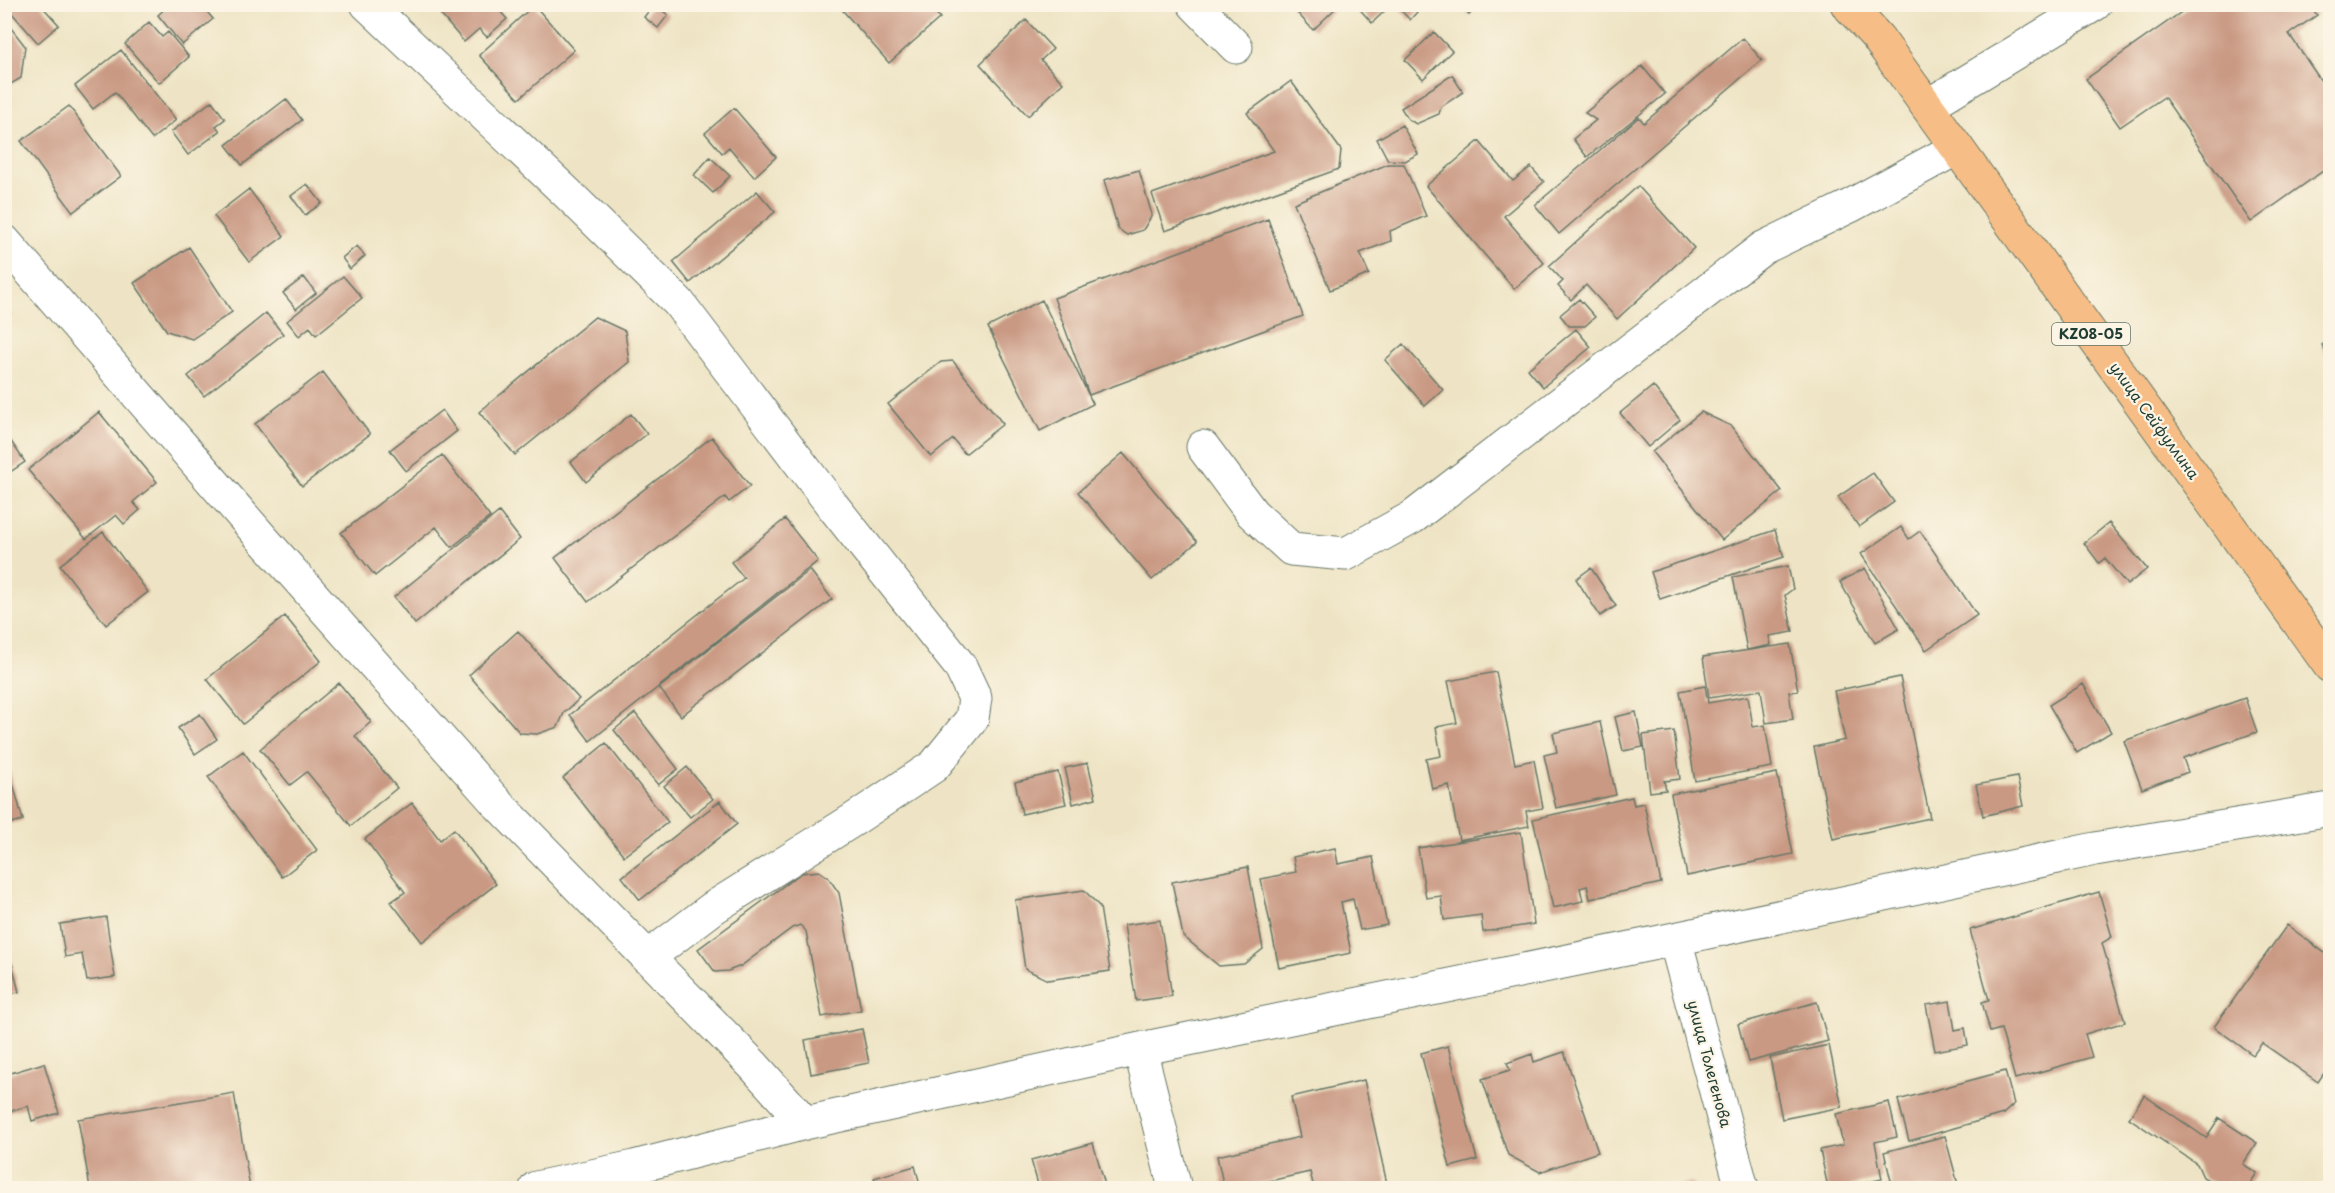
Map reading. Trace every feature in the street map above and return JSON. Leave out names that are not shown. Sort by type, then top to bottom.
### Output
[{"type":"main road","name":"улица Сейфуллина","points":[[1847,4],[1878,38],[1928,106],[2331,666]]},
{"type":"street","points":[[368,4],[567,192],[678,302],[832,506],[960,666],[975,698],[972,719],[934,766],[713,908],[647,958]]},
{"type":"street","points":[[1194,4],[1236,47]]},
{"type":"street","points":[[1928,106],[2095,4]]},
{"type":"street","points":[[1203,447],[1252,513],[1291,549],[1346,554],[1413,517],[1763,248],[1850,206],[1957,148]]},
{"type":"street","points":[[4,241],[261,537],[497,803],[753,1065],[805,1123]]},
{"type":"street","points":[[536,1188],[637,1178],[805,1123],[1140,1049],[1675,939],[2095,849],[2331,808]]},
{"type":"street","name":"улица Толегенова","points":[[1675,939],[1742,1188]]},
{"type":"street","points":[[1140,1049],[1175,1188]]},
{"type":"building","points":[[4,4],[40,4],[59,25],[38,43]]},
{"type":"building","points":[[170,4],[204,4],[202,6],[213,19],[182,45],[158,15]]},
{"type":"building","points":[[453,4],[503,4],[498,9],[507,19],[487,37],[479,29],[464,42],[441,15]]},
{"type":"building","points":[[654,4],[668,15],[658,28],[644,17]]},
{"type":"building","points":[[837,4],[928,4],[940,18],[889,63]]},
{"type":"building","points":[[1289,4],[1340,4],[1313,30]]},
{"type":"building","points":[[1355,4],[1387,4],[1389,7],[1372,23]]},
{"type":"building","points":[[1395,4],[1424,4],[1410,20]]},
{"type":"building","points":[[1460,4],[1479,4],[1469,15]]},
{"type":"building","points":[[2193,4],[2309,4],[2317,15],[2289,34],[2330,94],[2330,166],[2251,222],[2164,97],[2120,127],[2086,79]]},
{"type":"building","points":[[534,5],[574,50],[519,99],[479,55]]},
{"type":"building","points":[[4,19],[25,46],[21,78],[4,88]]},
{"type":"building","points":[[1026,20],[1053,49],[1041,60],[1063,83],[1028,116],[980,64]]},
{"type":"building","points":[[149,22],[162,37],[168,32],[189,57],[159,83],[125,44]]},
{"type":"building","points":[[1434,32],[1452,51],[1423,79],[1405,60]]},
{"type":"building","points":[[1743,38],[1762,60],[1559,234],[1535,205],[1639,117],[1644,123]]},
{"type":"building","points":[[121,50],[176,120],[152,139],[115,92],[93,109],[75,86]]},
{"type":"building","points":[[1642,66],[1665,94],[1587,157],[1573,139],[1596,120],[1585,113]]},
{"type":"building","points":[[1452,75],[1463,92],[1441,107],[1439,114],[1416,124],[1408,119],[1401,108]]},
{"type":"building","points":[[1291,81],[1341,150],[1339,169],[1165,231],[1152,194],[1274,151],[1247,113]]},
{"type":"building","points":[[286,99],[302,120],[242,165],[226,145]]},
{"type":"building","points":[[212,101],[225,119],[216,126],[220,131],[188,155],[171,132]]},
{"type":"building","points":[[69,106],[121,176],[73,212],[21,141]]},
{"type":"building","points":[[734,108],[776,157],[754,177],[729,147],[722,153],[705,133]]},
{"type":"building","points":[[1402,125],[1418,154],[1405,161],[1388,160],[1377,139]]},
{"type":"building","points":[[1479,141],[1513,181],[1531,167],[1544,182],[1504,216],[1544,263],[1514,289],[1426,186]]},
{"type":"building","points":[[710,157],[730,176],[713,193],[694,175]]},
{"type":"building","points":[[1388,164],[1404,164],[1426,216],[1390,231],[1391,241],[1360,253],[1369,274],[1330,290],[1294,203]]},
{"type":"building","points":[[1139,170],[1152,215],[1143,230],[1127,235],[1118,229],[1104,180]]},
{"type":"building","points":[[307,184],[322,203],[305,215],[291,196]]},
{"type":"building","points":[[1638,186],[1694,248],[1617,319],[1586,285],[1571,300],[1558,286],[1563,281],[1549,266]]},
{"type":"building","points":[[249,189],[284,236],[249,262],[214,216]]},
{"type":"building","points":[[757,191],[775,212],[690,283],[673,262]]},
{"type":"building","points":[[1268,219],[1303,316],[1089,395],[1054,298]]},
{"type":"building","points":[[357,246],[365,256],[350,269],[342,258]]},
{"type":"building","points":[[189,247],[232,312],[192,339],[167,331],[134,283]]},
{"type":"building","points":[[343,276],[362,298],[316,335],[310,327],[299,336],[287,321]]},
{"type":"building","points":[[304,277],[316,293],[296,309],[283,293]]},
{"type":"building","points":[[1579,299],[1595,317],[1585,326],[1569,326],[1560,315]]},
{"type":"building","points":[[1042,300],[1093,404],[1040,431],[988,327]]},
{"type":"building","points":[[4,305],[11,313],[4,318]]},
{"type":"building","points":[[266,313],[283,334],[204,396],[188,376]]},
{"type":"building","points":[[595,317],[625,331],[629,362],[515,455],[479,412]]},
{"type":"building","points":[[1576,329],[1591,347],[1543,387],[1528,369]]},
{"type":"building","points":[[2330,339],[2330,360],[2322,345]]},
{"type":"building","points":[[1403,344],[1443,390],[1425,406],[1385,360]]},
{"type":"building","points":[[953,361],[1003,424],[965,454],[953,439],[931,457],[888,404],[941,362]]},
{"type":"building","points":[[323,372],[370,434],[302,486],[255,424]]},
{"type":"building","points":[[1653,386],[1680,420],[1648,447],[1620,413]]},
{"type":"building","points":[[442,410],[457,431],[406,471],[390,450]]},
{"type":"building","points":[[99,412],[157,482],[133,502],[140,510],[124,524],[116,515],[86,539],[28,470]]},
{"type":"building","points":[[1701,412],[1731,426],[1782,491],[1722,540],[1652,452]]},
{"type":"building","points":[[631,414],[647,434],[586,482],[571,462]]},
{"type":"building","points":[[712,437],[750,486],[729,502],[725,497],[588,602],[555,558]]},
{"type":"building","points":[[10,440],[25,462],[4,476],[4,444]]},
{"type":"building","points":[[1123,453],[1197,542],[1152,580],[1078,492]]},
{"type":"building","points":[[442,455],[490,517],[452,547],[436,527],[375,576],[341,533]]},
{"type":"building","points":[[1873,473],[1894,502],[1859,527],[1838,497]]},
{"type":"building","points":[[499,512],[520,539],[415,624],[394,597]]},
{"type":"building","points":[[785,519],[818,561],[590,741],[570,715],[744,578],[731,562]]},
{"type":"building","points":[[2109,523],[2147,569],[2127,585],[2105,558],[2099,563],[2084,543]]},
{"type":"building","points":[[1901,527],[1909,539],[1920,531],[1977,615],[1926,650],[1861,554]]},
{"type":"building","points":[[1775,530],[1784,557],[1660,599],[1651,572]]},
{"type":"building","points":[[103,532],[148,592],[106,625],[60,565]]},
{"type":"building","points":[[1788,566],[1793,589],[1785,595],[1793,632],[1769,636],[1771,645],[1747,650],[1733,577]]},
{"type":"building","points":[[1591,568],[1616,606],[1600,616],[1576,579]]},
{"type":"building","points":[[1865,568],[1899,629],[1875,643],[1840,582]]},
{"type":"building","points":[[810,570],[832,599],[681,716],[659,688]]},
{"type":"building","points":[[285,616],[321,661],[243,724],[207,679]]},
{"type":"building","points":[[518,631],[579,699],[564,713],[558,727],[537,734],[520,733],[469,675]]},
{"type":"building","points":[[1790,644],[1798,691],[1789,692],[1793,719],[1766,723],[1761,690],[1709,698],[1703,657]]},
{"type":"building","points":[[1496,672],[1515,764],[1534,760],[1543,808],[1526,811],[1529,826],[1459,840],[1449,785],[1432,789],[1426,759],[1441,756],[1436,727],[1457,723],[1448,681]]},
{"type":"building","points":[[1900,677],[1930,818],[1833,839],[1814,747],[1845,740],[1834,691]]},
{"type":"building","points":[[339,683],[371,722],[355,736],[397,788],[351,826],[307,772],[290,785],[260,749]]},
{"type":"building","points":[[2083,684],[2111,732],[2077,753],[2049,705]]},
{"type":"building","points":[[1705,686],[1708,703],[1748,696],[1753,727],[1765,725],[1772,767],[1695,781],[1680,691]]},
{"type":"building","points":[[2245,698],[2257,732],[2183,758],[2188,772],[2142,789],[2124,741]]},
{"type":"building","points":[[1636,712],[1643,747],[1623,751],[1615,717]]},
{"type":"building","points":[[635,713],[678,769],[658,785],[614,730]]},
{"type":"building","points":[[200,714],[217,739],[195,754],[178,728]]},
{"type":"building","points":[[1600,722],[1616,795],[1556,808],[1544,755],[1557,752],[1553,733]]},
{"type":"building","points":[[1674,731],[1680,779],[1664,781],[1666,790],[1650,792],[1643,735]]},
{"type":"building","points":[[606,743],[668,822],[624,856],[563,778]]},
{"type":"building","points":[[4,751],[23,820],[4,825]]},
{"type":"building","points":[[243,751],[317,850],[282,877],[208,777]]},
{"type":"building","points":[[1088,763],[1096,798],[1073,804],[1065,768]]},
{"type":"building","points":[[687,767],[713,799],[690,817],[664,786]]},
{"type":"building","points":[[1058,772],[1066,804],[1022,814],[1015,782]]},
{"type":"building","points":[[1777,773],[1793,854],[1687,876],[1671,794]]},
{"type":"building","points":[[2017,777],[2023,806],[1983,816],[1976,785]]},
{"type":"building","points":[[1632,797],[1634,805],[1644,803],[1661,883],[1590,899],[1587,886],[1580,888],[1583,901],[1553,908],[1533,819]]},
{"type":"building","points":[[720,801],[737,824],[640,900],[622,877]]},
{"type":"building","points":[[412,803],[440,840],[454,829],[496,884],[422,942],[391,902],[405,892],[365,839]]},
{"type":"building","points":[[1521,832],[1534,924],[1483,932],[1481,915],[1444,920],[1441,896],[1426,898],[1418,848]]},
{"type":"building","points":[[1335,848],[1338,864],[1373,857],[1387,925],[1360,930],[1353,899],[1341,902],[1351,953],[1279,968],[1261,879],[1296,872],[1293,857]]},
{"type":"building","points":[[1248,867],[1263,949],[1244,964],[1219,966],[1183,936],[1172,882]]},
{"type":"building","points":[[819,871],[828,877],[839,893],[861,1010],[822,1017],[806,931],[800,925],[792,928],[741,966],[728,971],[715,972],[698,949],[801,873]]},
{"type":"building","points":[[1084,890],[1100,907],[1110,971],[1048,980],[1025,969],[1015,900]]},
{"type":"building","points":[[2099,892],[2112,937],[2102,943],[2125,1022],[2085,1034],[2092,1057],[2015,1079],[2001,1029],[1990,1032],[1982,1002],[1989,1000],[1970,930]]},
{"type":"building","points":[[106,917],[115,977],[87,981],[82,954],[65,957],[60,924]]},
{"type":"building","points":[[1160,920],[1172,996],[1136,1001],[1124,925]]},
{"type":"building","points":[[2287,925],[2330,957],[2330,1064],[2318,1082],[2262,1043],[2253,1055],[2214,1027]]},
{"type":"building","points":[[10,956],[19,992],[4,995],[4,958]]},
{"type":"building","points":[[1950,1001],[1955,1030],[1965,1028],[1968,1045],[1935,1051],[1926,1005]]},
{"type":"building","points":[[1817,1002],[1828,1041],[1748,1062],[1738,1024]]},
{"type":"building","points":[[862,1029],[869,1063],[811,1074],[805,1040]]},
{"type":"building","points":[[1829,1045],[1842,1107],[1782,1119],[1770,1058]]},
{"type":"building","points":[[1448,1046],[1477,1160],[1450,1167],[1421,1053]]},
{"type":"building","points":[[1564,1052],[1598,1152],[1540,1172],[1508,1155],[1482,1079],[1510,1070],[1507,1063],[1532,1054],[1534,1062]]},
{"type":"building","points":[[44,1063],[59,1113],[32,1121],[28,1106],[4,1113],[4,1075]]},
{"type":"building","points":[[2005,1071],[2014,1104],[2003,1114],[1909,1141],[1898,1100]]},
{"type":"building","points":[[1364,1080],[1387,1184],[1367,1188],[1314,1188],[1310,1172],[1238,1188],[1224,1188],[1217,1156],[1300,1137],[1291,1097]]},
{"type":"building","points":[[234,1093],[250,1188],[218,1188],[217,1184],[190,1188],[90,1188],[78,1119]]},
{"type":"building","points":[[2144,1095],[2206,1138],[2219,1118],[2257,1143],[2243,1164],[2257,1173],[2247,1188],[2221,1188],[2203,1177],[2197,1164],[2129,1118]]},
{"type":"building","points":[[1889,1102],[1897,1137],[1875,1142],[1882,1179],[1841,1188],[1828,1188],[1820,1150],[1843,1145],[1836,1114]]},
{"type":"building","points":[[1945,1136],[1959,1188],[1882,1188],[1892,1185],[1884,1152]]},
{"type":"building","points":[[1093,1143],[1106,1188],[1039,1188],[1031,1160]]},
{"type":"building","points":[[915,1166],[921,1188],[877,1188],[874,1178]]},
{"type":"building","points":[[1692,1182],[1694,1188],[1669,1188]]}]
